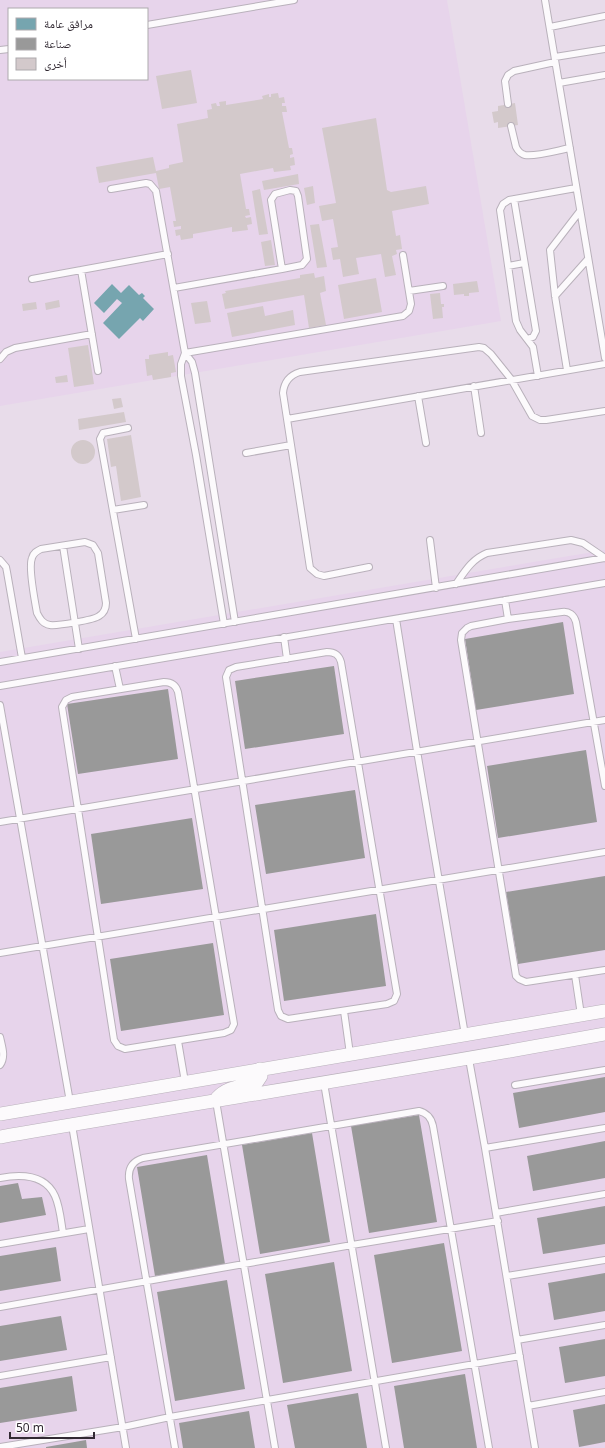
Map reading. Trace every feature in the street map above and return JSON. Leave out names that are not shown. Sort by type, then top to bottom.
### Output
[{"type":"street","points":[[0,1114],[605,1011]]},
{"type":"street","points":[[0,1137],[469,1059],[605,1034]]},
{"type":"street","points":[[216,1100],[226,1090],[257,1082],[261,1076],[260,1069]]},
{"type":"lane","points":[[148,25],[294,0]]},
{"type":"lane","points":[[545,0],[605,358]]},
{"type":"lane","points":[[550,27],[605,16]]},
{"type":"lane","points":[[508,104],[505,82],[508,75],[514,71],[605,49]]},
{"type":"lane","points":[[559,82],[605,75]]},
{"type":"lane","points":[[511,126],[516,148],[523,155],[570,148]]},
{"type":"lane","points":[[111,189],[146,184],[154,187],[157,195],[185,353],[181,364],[180,376],[196,455],[224,624]]},
{"type":"lane","points":[[538,376],[534,350],[520,330],[516,321],[499,213],[503,204],[509,200],[576,188]]},
{"type":"lane","points":[[174,288],[282,269],[302,265],[307,260],[298,196],[296,191],[293,190],[275,194],[271,200],[282,269]]},
{"type":"lane","points":[[514,199],[536,331],[533,336],[527,339]]},
{"type":"lane","points":[[567,370],[555,296],[550,250],[580,211]]},
{"type":"lane","points":[[32,279],[168,254]]},
{"type":"lane","points":[[185,353],[400,317],[406,314],[410,308],[411,301],[403,255]]},
{"type":"lane","points":[[555,296],[588,259]]},
{"type":"lane","points":[[508,266],[524,264]]},
{"type":"lane","points":[[81,270],[98,371]]},
{"type":"lane","points":[[409,291],[443,286]]},
{"type":"lane","points":[[0,360],[6,352],[15,348],[92,334]]},
{"type":"lane","points":[[369,567],[324,576],[317,574],[310,568],[283,393],[285,383],[291,376],[300,372],[474,346],[488,350],[517,388],[529,412],[532,416],[540,420],[605,411]]},
{"type":"lane","points":[[185,353],[189,357],[194,368],[235,622]]},
{"type":"lane","points":[[287,419],[511,379],[538,376],[605,364]]},
{"type":"lane","points":[[474,386],[481,433]]},
{"type":"lane","points":[[418,396],[426,443]]},
{"type":"lane","points":[[128,428],[103,434],[100,437],[136,639]]},
{"type":"lane","points":[[246,453],[291,445]]},
{"type":"lane","points":[[196,455],[207,454]]},
{"type":"lane","points":[[113,510],[144,505]]},
{"type":"lane","points":[[430,540],[436,588]]},
{"type":"lane","points":[[456,584],[472,562],[487,553],[571,540],[583,543],[605,558]]},
{"type":"lane","points":[[86,542],[93,545],[98,553],[106,603],[105,610],[97,618],[75,622],[50,625],[42,621],[37,613],[31,566],[32,558],[37,551],[41,549],[86,542]]},
{"type":"lane","points":[[63,546],[79,648]]},
{"type":"lane","points":[[0,662],[605,558]]},
{"type":"lane","points":[[0,560],[6,567],[22,658]]},
{"type":"lane","points":[[0,686],[605,584]]},
{"type":"lane","points":[[505,600],[508,619]]},
{"type":"lane","points":[[605,786],[576,622],[573,615],[562,612],[508,619],[467,628],[461,636],[516,976],[518,979],[526,982],[605,970]]},
{"type":"lane","points":[[396,619],[465,1035]]},
{"type":"lane","points":[[284,638],[287,659]]},
{"type":"lane","points":[[331,652],[335,653],[340,658],[398,994],[391,1003],[288,1019],[284,1018],[279,1013],[226,681],[229,670],[236,667],[287,659],[331,652]]},
{"type":"lane","points":[[115,666],[120,689]]},
{"type":"lane","points":[[168,682],[174,685],[178,692],[234,1024],[227,1032],[125,1049],[121,1048],[116,1043],[63,711],[63,703],[69,698],[120,689],[168,682]]},
{"type":"lane","points":[[0,704],[70,1102]]},
{"type":"lane","points":[[0,822],[605,720]]},
{"type":"lane","points":[[0,953],[605,852]]},
{"type":"lane","points":[[575,975],[581,1015]]},
{"type":"lane","points":[[344,1011],[350,1054]]},
{"type":"lane","points":[[0,1037],[3,1055],[0,1065]]},
{"type":"lane","points":[[178,1041],[185,1082]]},
{"type":"lane","points":[[469,1059],[498,1221],[535,1448]]},
{"type":"lane","points":[[515,1085],[605,1070]]},
{"type":"lane","points":[[324,1083],[386,1448]]},
{"type":"lane","points":[[216,1100],[275,1448]]},
{"type":"lane","points":[[175,1448],[129,1178],[130,1167],[133,1163],[143,1158],[413,1111],[424,1112],[432,1120],[488,1448]]},
{"type":"lane","points":[[72,1125],[126,1448]]},
{"type":"lane","points":[[485,1148],[605,1128]]},
{"type":"lane","points":[[0,1178],[14,1175],[27,1175],[38,1179],[48,1186],[55,1195],[59,1207],[63,1233]]},
{"type":"lane","points":[[496,1213],[605,1194]]},
{"type":"lane","points":[[0,1307],[498,1221]]},
{"type":"lane","points":[[0,1244],[89,1229]]},
{"type":"lane","points":[[507,1276],[605,1260]]},
{"type":"lane","points":[[517,1340],[605,1325]]},
{"type":"lane","points":[[0,1447],[123,1427],[170,1417],[520,1356]]},
{"type":"lane","points":[[0,1376],[111,1357]]},
{"type":"lane","points":[[528,1406],[605,1392]]},
{"type":"shaded area","points":[[0,0],[447,0],[501,321],[0,406]]},
{"type":"shaded area","points":[[605,550],[605,1448],[0,1448],[0,652]]},
{"type":"building: مرافق عامة","points":[[112,284],[121,293],[129,285],[139,295],[142,293],[145,296],[143,298],[154,309],[143,321],[140,318],[119,339],[103,323],[122,303],[117,299],[104,313],[94,303]]},
{"type":"building: صناعة","points":[[563,622],[574,694],[476,710],[465,639]]},
{"type":"building: صناعة","points":[[334,666],[344,734],[245,749],[235,681]]},
{"type":"building: صناعة","points":[[168,689],[178,759],[78,774],[67,704]]},
{"type":"building: صناعة","points":[[586,750],[597,822],[498,838],[487,766]]},
{"type":"building: صناعة","points":[[355,790],[365,858],[266,874],[255,805]]},
{"type":"building: صناعة","points":[[192,818],[203,889],[101,904],[91,834]]},
{"type":"building: صناعة","points":[[605,876],[605,950],[518,964],[506,892]]},
{"type":"building: صناعة","points":[[376,914],[386,986],[284,1001],[274,930]]},
{"type":"building: صناعة","points":[[213,943],[224,1015],[121,1031],[110,959]]},
{"type":"building: صناعة","points":[[605,1077],[605,1112],[519,1128],[513,1093]]},
{"type":"building: صناعة","points":[[419,1115],[437,1222],[369,1233],[351,1126]]},
{"type":"building: صناعة","points":[[312,1133],[330,1242],[260,1254],[242,1145]]},
{"type":"building: صناعة","points":[[605,1141],[605,1178],[533,1191],[527,1156]]},
{"type":"building: صناعة","points":[[207,1155],[225,1264],[155,1276],[137,1167]]},
{"type":"building: صناعة","points":[[18,1183],[22,1199],[42,1197],[46,1215],[0,1223],[0,1186]]},
{"type":"building: صناعة","points":[[605,1206],[605,1244],[543,1254],[537,1218]]},
{"type":"building: صناعة","points":[[444,1243],[462,1351],[392,1363],[374,1255]]},
{"type":"building: صناعة","points":[[56,1247],[61,1281],[0,1291],[0,1256]]},
{"type":"building: صناعة","points":[[334,1262],[352,1371],[283,1383],[265,1274]]},
{"type":"building: صناعة","points":[[605,1273],[605,1311],[554,1320],[548,1283]]},
{"type":"building: صناعة","points":[[227,1280],[245,1389],[175,1401],[157,1292]]},
{"type":"building: صناعة","points":[[61,1316],[67,1350],[0,1361],[0,1326]]},
{"type":"building: صناعة","points":[[605,1339],[605,1376],[565,1383],[559,1347]]},
{"type":"building: صناعة","points":[[465,1374],[477,1448],[404,1448],[394,1386]]},
{"type":"building: صناعة","points":[[72,1376],[77,1411],[0,1423],[0,1388]]},
{"type":"building: صناعة","points":[[358,1393],[367,1448],[295,1448],[287,1405]]},
{"type":"building: صناعة","points":[[605,1404],[605,1442],[579,1447],[573,1410]]},
{"type":"building: صناعة","points":[[249,1411],[255,1448],[183,1448],[179,1423]]},
{"type":"building: صناعة","points":[[86,1440],[87,1448],[46,1448],[46,1447]]},
{"type":"building: أخرى","points":[[191,70],[197,103],[162,109],[156,76]]},
{"type":"building: أخرى","points":[[278,93],[279,98],[284,97],[285,103],[282,103],[282,106],[286,106],[287,112],[282,112],[289,148],[292,148],[293,154],[290,155],[290,158],[294,157],[295,165],[290,166],[291,170],[274,172],[273,168],[240,174],[246,209],[249,209],[250,215],[245,216],[246,218],[251,217],[252,224],[247,225],[248,230],[232,232],[232,227],[193,234],[193,238],[181,240],[180,235],[176,236],[175,230],[181,229],[181,226],[174,227],[173,221],[176,221],[170,187],[159,189],[156,173],[99,183],[96,167],[153,157],[156,171],[169,168],[169,165],[183,162],[177,124],[208,118],[207,110],[212,109],[211,104],[216,103],[217,106],[220,106],[219,102],[226,101],[226,105],[263,99],[262,96],[269,94],[269,97],[271,97],[271,94]]},
{"type":"building: أخرى","points":[[515,103],[518,125],[498,128],[498,122],[494,123],[492,112],[498,111],[498,106]]},
{"type":"building: أخرى","points":[[376,118],[387,190],[391,192],[426,186],[429,204],[392,211],[396,236],[400,235],[402,249],[396,250],[397,254],[392,256],[396,275],[385,277],[381,254],[356,258],[359,274],[343,277],[340,259],[333,260],[331,248],[338,247],[333,219],[322,221],[319,206],[336,203],[322,128]]},
{"type":"building: أخرى","points":[[298,174],[299,184],[264,190],[262,181]]},
{"type":"building: أخرى","points":[[313,186],[315,203],[307,205],[304,188]]},
{"type":"building: أخرى","points":[[260,189],[268,234],[259,235],[252,191]]},
{"type":"building: أخرى","points":[[319,224],[327,267],[317,268],[310,225]]},
{"type":"building: أخرى","points":[[271,240],[275,265],[265,266],[261,242]]},
{"type":"building: أخرى","points":[[314,273],[315,278],[324,276],[326,291],[320,293],[326,325],[309,328],[304,295],[225,309],[222,294],[226,293],[225,291],[300,278],[300,275]]},
{"type":"building: أخرى","points":[[376,278],[382,312],[344,319],[338,285]]},
{"type":"building: أخرى","points":[[477,281],[479,292],[469,293],[469,296],[464,296],[464,294],[454,295],[453,284]]},
{"type":"building: أخرى","points":[[440,293],[441,304],[444,304],[444,307],[442,307],[443,318],[433,319],[430,294]]},
{"type":"building: أخرى","points":[[59,300],[60,307],[46,310],[45,303]]},
{"type":"building: أخرى","points":[[207,301],[211,322],[195,324],[191,303]]},
{"type":"building: أخرى","points":[[36,302],[37,309],[23,311],[22,304]]},
{"type":"building: أخرى","points":[[263,306],[265,316],[293,310],[295,325],[232,337],[227,313]]},
{"type":"building: أخرى","points":[[88,345],[94,384],[74,387],[68,348]]},
{"type":"building: أخرى","points":[[168,352],[168,356],[173,355],[176,372],[171,373],[171,377],[153,380],[152,375],[147,376],[145,359],[149,359],[149,355]]},
{"type":"building: أخرى","points":[[67,375],[68,382],[56,383],[55,377]]},
{"type":"building: أخرى","points":[[121,398],[123,407],[114,409],[112,399]]},
{"type":"building: أخرى","points":[[124,412],[126,422],[79,430],[78,419]]},
{"type":"building: أخرى","points":[[131,435],[141,497],[121,501],[116,466],[111,467],[107,439]]},
{"type":"building: أخرى","points":[[78,440],[88,440],[95,447],[95,457],[88,464],[78,464],[71,457],[71,447]]}]
